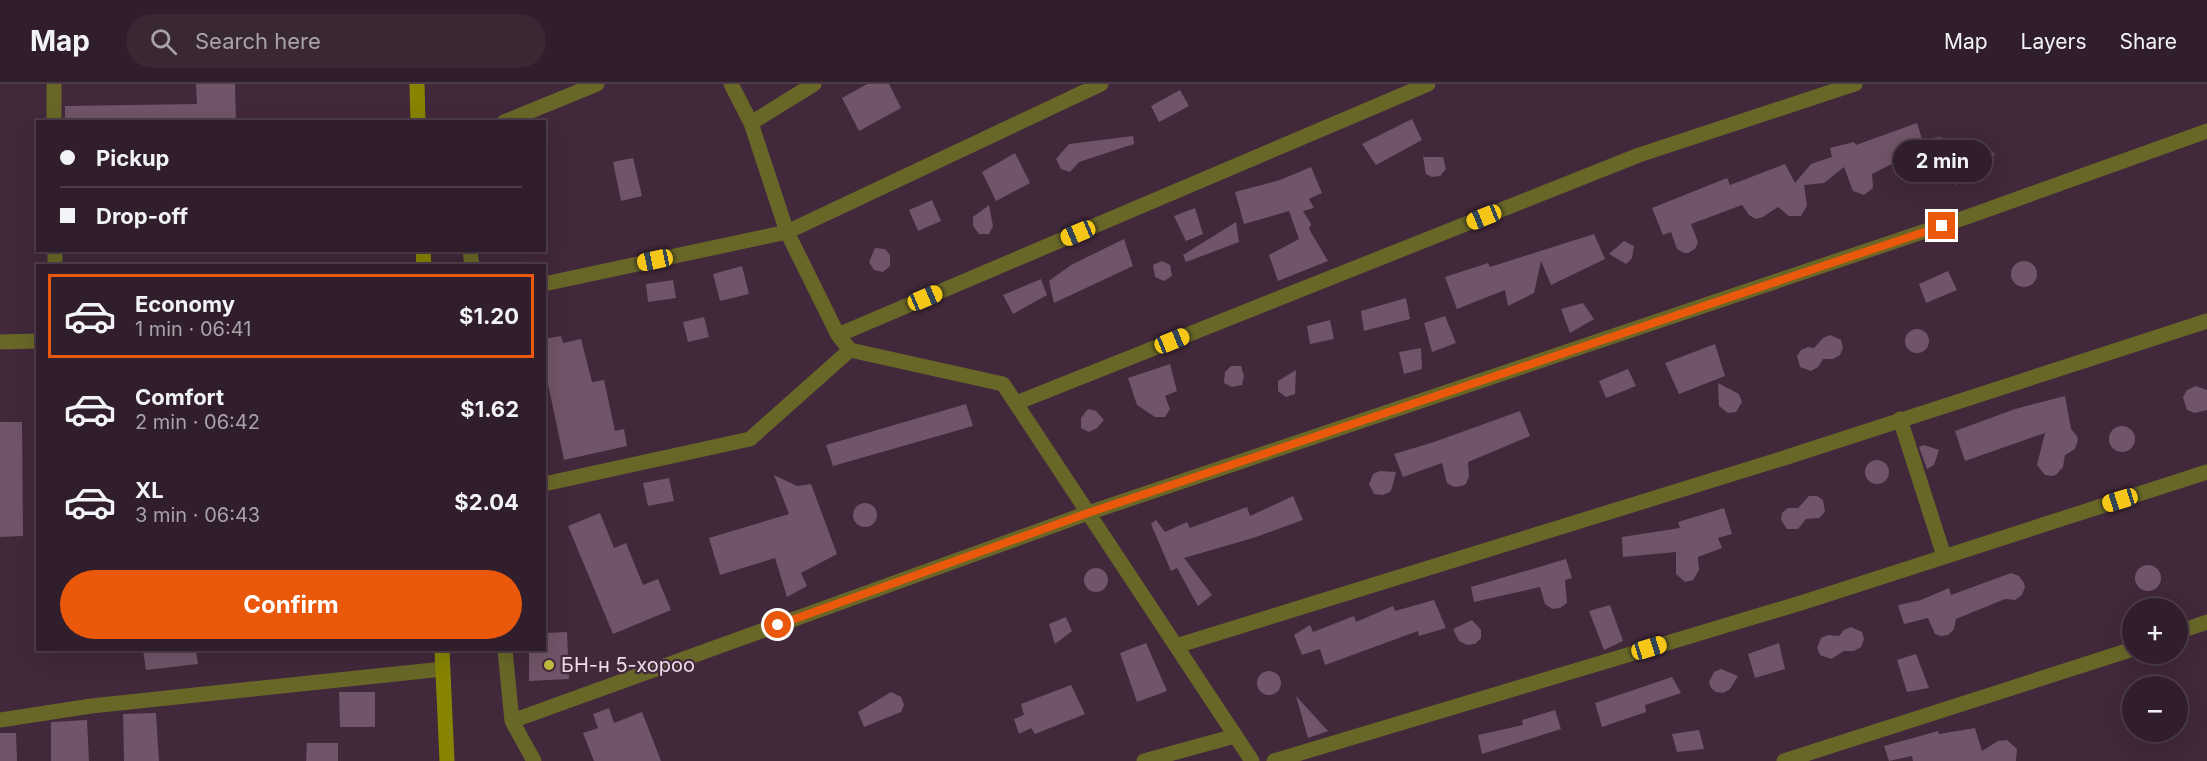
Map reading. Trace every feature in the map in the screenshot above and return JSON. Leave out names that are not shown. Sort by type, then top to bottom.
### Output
[{"type":"main road","points":[[417,84],[418,120]]},
{"type":"main road","points":[[442,651],[447,761]]},
{"type":"street","points":[[54,84],[54,120]]},
{"type":"street","points":[[509,120],[597,84]]},
{"type":"street","points":[[731,84],[751,123],[787,232],[838,335],[850,350],[1003,384],[1252,761]]},
{"type":"street","points":[[751,123],[814,84]]},
{"type":"street","points":[[546,284],[787,232],[1101,84]]},
{"type":"street","points":[[838,335],[1428,84]]},
{"type":"street","points":[[1016,403],[1639,155],[1855,84]]},
{"type":"street","points":[[512,721],[1088,513],[1964,218],[2207,131]]},
{"type":"street","points":[[1176,646],[1772,461],[2207,321]]},
{"type":"street","points":[[0,342],[36,341]]},
{"type":"street","points":[[546,483],[750,438],[850,350]]},
{"type":"street","points":[[1899,419],[1944,556]]},
{"type":"street","points":[[1274,761],[1804,602],[2207,472]]},
{"type":"street","points":[[2188,628],[2207,621]]},
{"type":"street","points":[[505,651],[512,721],[534,761]]},
{"type":"street","points":[[1784,761],[2122,653]]},
{"type":"street","points":[[0,720],[91,706],[443,669]]},
{"type":"street","points":[[1144,761],[1235,736]]},
{"type":"building","points":[[196,84],[235,84],[236,120],[65,120],[65,106],[197,104]]},
{"type":"building","points":[[867,84],[889,84],[901,108],[859,131],[842,98]]},
{"type":"building","points":[[1180,90],[1189,106],[1159,122],[1151,106]]},
{"type":"building","points":[[1412,119],[1422,140],[1376,165],[1362,144]]},
{"type":"building","points":[[1917,123],[1922,139],[1941,137],[1948,141],[1952,164],[1932,159],[1921,149],[1872,174],[1873,188],[1864,195],[1853,191],[1844,167],[1824,183],[1804,185],[1807,206],[1801,216],[1789,216],[1778,207],[1756,219],[1749,215],[1742,205],[1691,224],[1698,242],[1695,249],[1688,253],[1677,249],[1671,232],[1663,235],[1652,208],[1727,178],[1730,185],[1785,164],[1795,183],[1811,164],[1832,157],[1830,148],[1854,142],[1856,145]]},
{"type":"building","points":[[1133,136],[1134,144],[1079,162],[1070,172],[1061,169],[1056,159],[1069,144]]},
{"type":"building","points":[[1992,151],[1995,155],[1956,185],[1947,170]]},
{"type":"building","points":[[1015,153],[1030,183],[996,201],[982,172]]},
{"type":"building","points":[[1423,157],[1443,157],[1446,169],[1440,176],[1432,177],[1426,174]]},
{"type":"building","points":[[633,158],[642,196],[621,201],[613,162]]},
{"type":"building","points":[[1311,167],[1322,193],[1309,199],[1314,208],[1303,211],[1311,224],[1309,229],[1328,261],[1278,281],[1269,255],[1299,239],[1289,211],[1244,224],[1235,192],[1280,180]]},
{"type":"building","points":[[932,200],[941,221],[918,231],[909,210]]},
{"type":"building","points":[[989,205],[993,226],[989,234],[979,234],[973,226],[973,217]]},
{"type":"building","points":[[1195,208],[1203,234],[1186,241],[1174,216]]},
{"type":"building","points":[[1236,222],[1239,242],[1186,262],[1183,255]]},
{"type":"building","points":[[1594,234],[1605,259],[1551,285],[1541,261],[1534,293],[1508,306],[1505,290],[1457,309],[1445,277],[1488,263],[1490,267]]},
{"type":"building","points":[[1124,239],[1133,266],[1054,303],[1049,281],[1071,265]]},
{"type":"building","points":[[1624,241],[1634,246],[1632,258],[1626,264],[1609,254]]},
{"type":"building","points":[[875,248],[885,249],[890,255],[890,266],[883,272],[874,270],[869,262]]},
{"type":"building","points":[[1162,261],[1170,265],[1172,276],[1164,281],[1155,277],[1153,265]]},
{"type":"building","points":[[2024,261],[2033,265],[2037,274],[2033,283],[2024,287],[2015,283],[2011,274],[2015,265]]},
{"type":"building","points":[[742,266],[749,294],[720,301],[713,274]]},
{"type":"building","points":[[1948,271],[1957,290],[1926,303],[1919,284]]},
{"type":"building","points":[[1041,279],[1047,295],[1013,314],[1003,295]]},
{"type":"building","points":[[673,280],[676,298],[648,302],[646,284]]},
{"type":"building","points":[[1406,298],[1410,319],[1364,331],[1361,311]]},
{"type":"building","points":[[1583,303],[1594,319],[1570,333],[1561,309]]},
{"type":"building","points":[[1445,316],[1456,343],[1432,352],[1424,323]]},
{"type":"building","points":[[704,317],[709,337],[688,342],[683,322]]},
{"type":"building","points":[[1330,320],[1334,339],[1310,344],[1307,326]]},
{"type":"building","points":[[1917,329],[1925,333],[1929,341],[1925,349],[1917,353],[1909,349],[1905,341],[1909,333]]},
{"type":"building","points":[[1830,335],[1841,340],[1843,348],[1840,355],[1833,359],[1823,359],[1818,367],[1811,371],[1800,367],[1797,356],[1801,350],[1808,347],[1814,348],[1823,338]]},
{"type":"building","points":[[561,336],[563,343],[581,339],[592,382],[604,380],[615,431],[624,429],[627,446],[564,460],[548,384],[546,384],[546,339]]},
{"type":"building","points":[[1715,344],[1725,376],[1679,394],[1665,363]]},
{"type":"building","points":[[1421,348],[1422,369],[1404,374],[1399,352]]},
{"type":"building","points":[[1170,364],[1177,391],[1165,396],[1170,409],[1165,417],[1155,417],[1137,405],[1128,378]]},
{"type":"building","points":[[1231,366],[1241,366],[1244,376],[1242,385],[1232,387],[1224,383],[1225,372]]},
{"type":"building","points":[[1628,369],[1636,386],[1606,398],[1599,381]]},
{"type":"building","points":[[1296,370],[1295,394],[1286,397],[1278,391],[1278,381]]},
{"type":"building","points":[[1718,383],[1739,394],[1742,402],[1736,412],[1728,413],[1719,406]]},
{"type":"building","points":[[2196,386],[2207,390],[2207,410],[2195,413],[2187,410],[2183,397],[2187,390]]},
{"type":"building","points":[[2065,396],[2071,429],[2078,440],[2075,449],[2065,455],[2063,467],[2057,474],[2045,475],[2037,465],[2045,433],[1965,461],[1955,431],[2015,409]]},
{"type":"building","points":[[966,404],[973,426],[833,466],[826,445]]},
{"type":"building","points":[[1088,409],[1096,411],[1104,420],[1097,428],[1089,432],[1081,428],[1081,418]]},
{"type":"building","points":[[1520,411],[1530,436],[1468,462],[1469,476],[1466,484],[1454,487],[1447,483],[1442,463],[1403,477],[1394,454]]},
{"type":"building","points":[[0,422],[22,422],[23,536],[0,537]]},
{"type":"building","points":[[2122,426],[2131,430],[2135,439],[2131,448],[2122,452],[2113,448],[2109,439],[2113,430]]},
{"type":"building","points":[[1924,445],[1939,450],[1934,465],[1927,469],[1919,447]]},
{"type":"building","points":[[1877,460],[1882,461],[1888,467],[1888,477],[1882,483],[1877,484],[1872,483],[1866,477],[1865,472],[1866,467],[1872,461]]},
{"type":"building","points":[[1380,471],[1396,472],[1390,492],[1383,495],[1374,494],[1369,484],[1373,474]]},
{"type":"building","points":[[774,475],[797,486],[811,484],[837,554],[801,573],[807,586],[787,597],[775,558],[720,575],[709,538],[789,514]]},
{"type":"building","points":[[669,478],[674,501],[648,506],[643,483]]},
{"type":"building","points":[[1293,496],[1303,520],[1253,538],[1184,558],[1212,595],[1198,606],[1177,568],[1171,571],[1151,524],[1156,520],[1165,532],[1187,522],[1190,528],[1247,507],[1250,516]]},
{"type":"building","points":[[1809,496],[1817,496],[1823,500],[1825,512],[1819,518],[1806,519],[1798,529],[1787,529],[1781,520],[1782,513],[1788,508],[1798,508]]},
{"type":"building","points":[[865,503],[870,504],[876,510],[876,520],[870,526],[865,527],[860,526],[854,520],[853,515],[854,510],[860,504]]},
{"type":"building","points":[[1724,508],[1732,534],[1718,538],[1722,548],[1698,557],[1699,570],[1693,580],[1685,582],[1676,574],[1676,552],[1623,557],[1622,537],[1680,528],[1678,522]]},
{"type":"building","points":[[600,513],[614,548],[626,543],[643,585],[658,579],[671,610],[613,634],[568,526]]},
{"type":"building","points":[[1566,559],[1572,578],[1565,580],[1567,603],[1560,608],[1552,609],[1545,604],[1540,587],[1474,602],[1471,587]]},
{"type":"building","points":[[2148,565],[2157,569],[2161,578],[2157,587],[2148,591],[2139,587],[2135,578],[2139,569]]},
{"type":"building","points":[[1096,568],[1101,569],[1107,575],[1107,585],[1101,591],[1096,592],[1091,591],[1085,585],[1084,580],[1085,575],[1091,569]]},
{"type":"building","points":[[2011,573],[2019,576],[2024,583],[2022,595],[2015,600],[2005,599],[1956,619],[1954,629],[1948,635],[1935,634],[1928,618],[1904,624],[1898,605],[1921,600],[1949,588],[1951,595]]},
{"type":"building","points":[[1434,600],[1446,628],[1419,636],[1418,631],[1325,665],[1320,649],[1302,655],[1294,635],[1310,625],[1313,632],[1354,616],[1356,622],[1393,606],[1395,611]]},
{"type":"building","points":[[1610,605],[1623,641],[1604,650],[1589,611]]},
{"type":"building","points":[[1066,617],[1072,631],[1055,644],[1049,624]]},
{"type":"building","points":[[1472,620],[1481,630],[1481,638],[1475,644],[1467,645],[1459,641],[1453,629]]},
{"type":"building","points":[[1851,627],[1862,632],[1864,639],[1861,647],[1854,651],[1844,651],[1831,659],[1820,655],[1817,648],[1821,638],[1828,635],[1839,636]]},
{"type":"building","name":"БН-н 5-хороо","points":[[567,632],[569,679],[529,681],[529,651],[546,651],[546,633]]},
{"type":"building","points":[[1146,643],[1167,691],[1137,702],[1120,653]]},
{"type":"building","points":[[1779,643],[1785,669],[1755,678],[1748,654]]},
{"type":"building","points":[[143,651],[196,651],[198,664],[146,670]]},
{"type":"building","points":[[1916,654],[1929,688],[1907,692],[1897,660]]},
{"type":"building","points":[[1721,669],[1738,676],[1730,689],[1723,693],[1716,692],[1711,688],[1709,682],[1714,672]]},
{"type":"building","points":[[1269,671],[1274,672],[1280,678],[1280,688],[1274,694],[1269,695],[1264,694],[1258,688],[1257,683],[1258,678],[1264,672]]},
{"type":"building","points":[[1672,677],[1681,693],[1645,705],[1646,712],[1602,727],[1595,703]]},
{"type":"building","points":[[1071,685],[1085,714],[1035,734],[1031,728],[1019,734],[1014,719],[1024,715],[1021,704]]},
{"type":"building","points":[[339,692],[375,692],[375,727],[340,727]]},
{"type":"building","points":[[891,692],[901,697],[904,705],[901,712],[864,727],[858,712]]},
{"type":"building","points":[[1296,696],[1328,731],[1308,738]]},
{"type":"building","points":[[609,708],[614,723],[642,712],[661,761],[594,761],[583,733],[598,728],[593,714]]},
{"type":"building","points":[[1555,710],[1561,729],[1482,754],[1478,735],[1523,725],[1522,720]]},
{"type":"building","points":[[156,713],[159,761],[124,761],[123,714]]},
{"type":"building","points":[[87,720],[89,761],[51,761],[51,722]]},
{"type":"building","points":[[1975,728],[1982,751],[1998,741],[2007,740],[2017,749],[2016,761],[1913,761],[1912,756],[1889,761],[1884,746],[1938,731],[1939,734]]},
{"type":"building","points":[[1699,730],[1704,749],[1677,752],[1672,734]]},
{"type":"building","points":[[0,733],[16,733],[17,761],[0,761]]},
{"type":"building","points":[[307,743],[338,743],[338,761],[306,761]]},
{"type":"place","name":"БН-н 5-хороо","points":[[549,665]]},
{"type":"route","points":[[778,625],[1088,513],[1942,226]]}]
